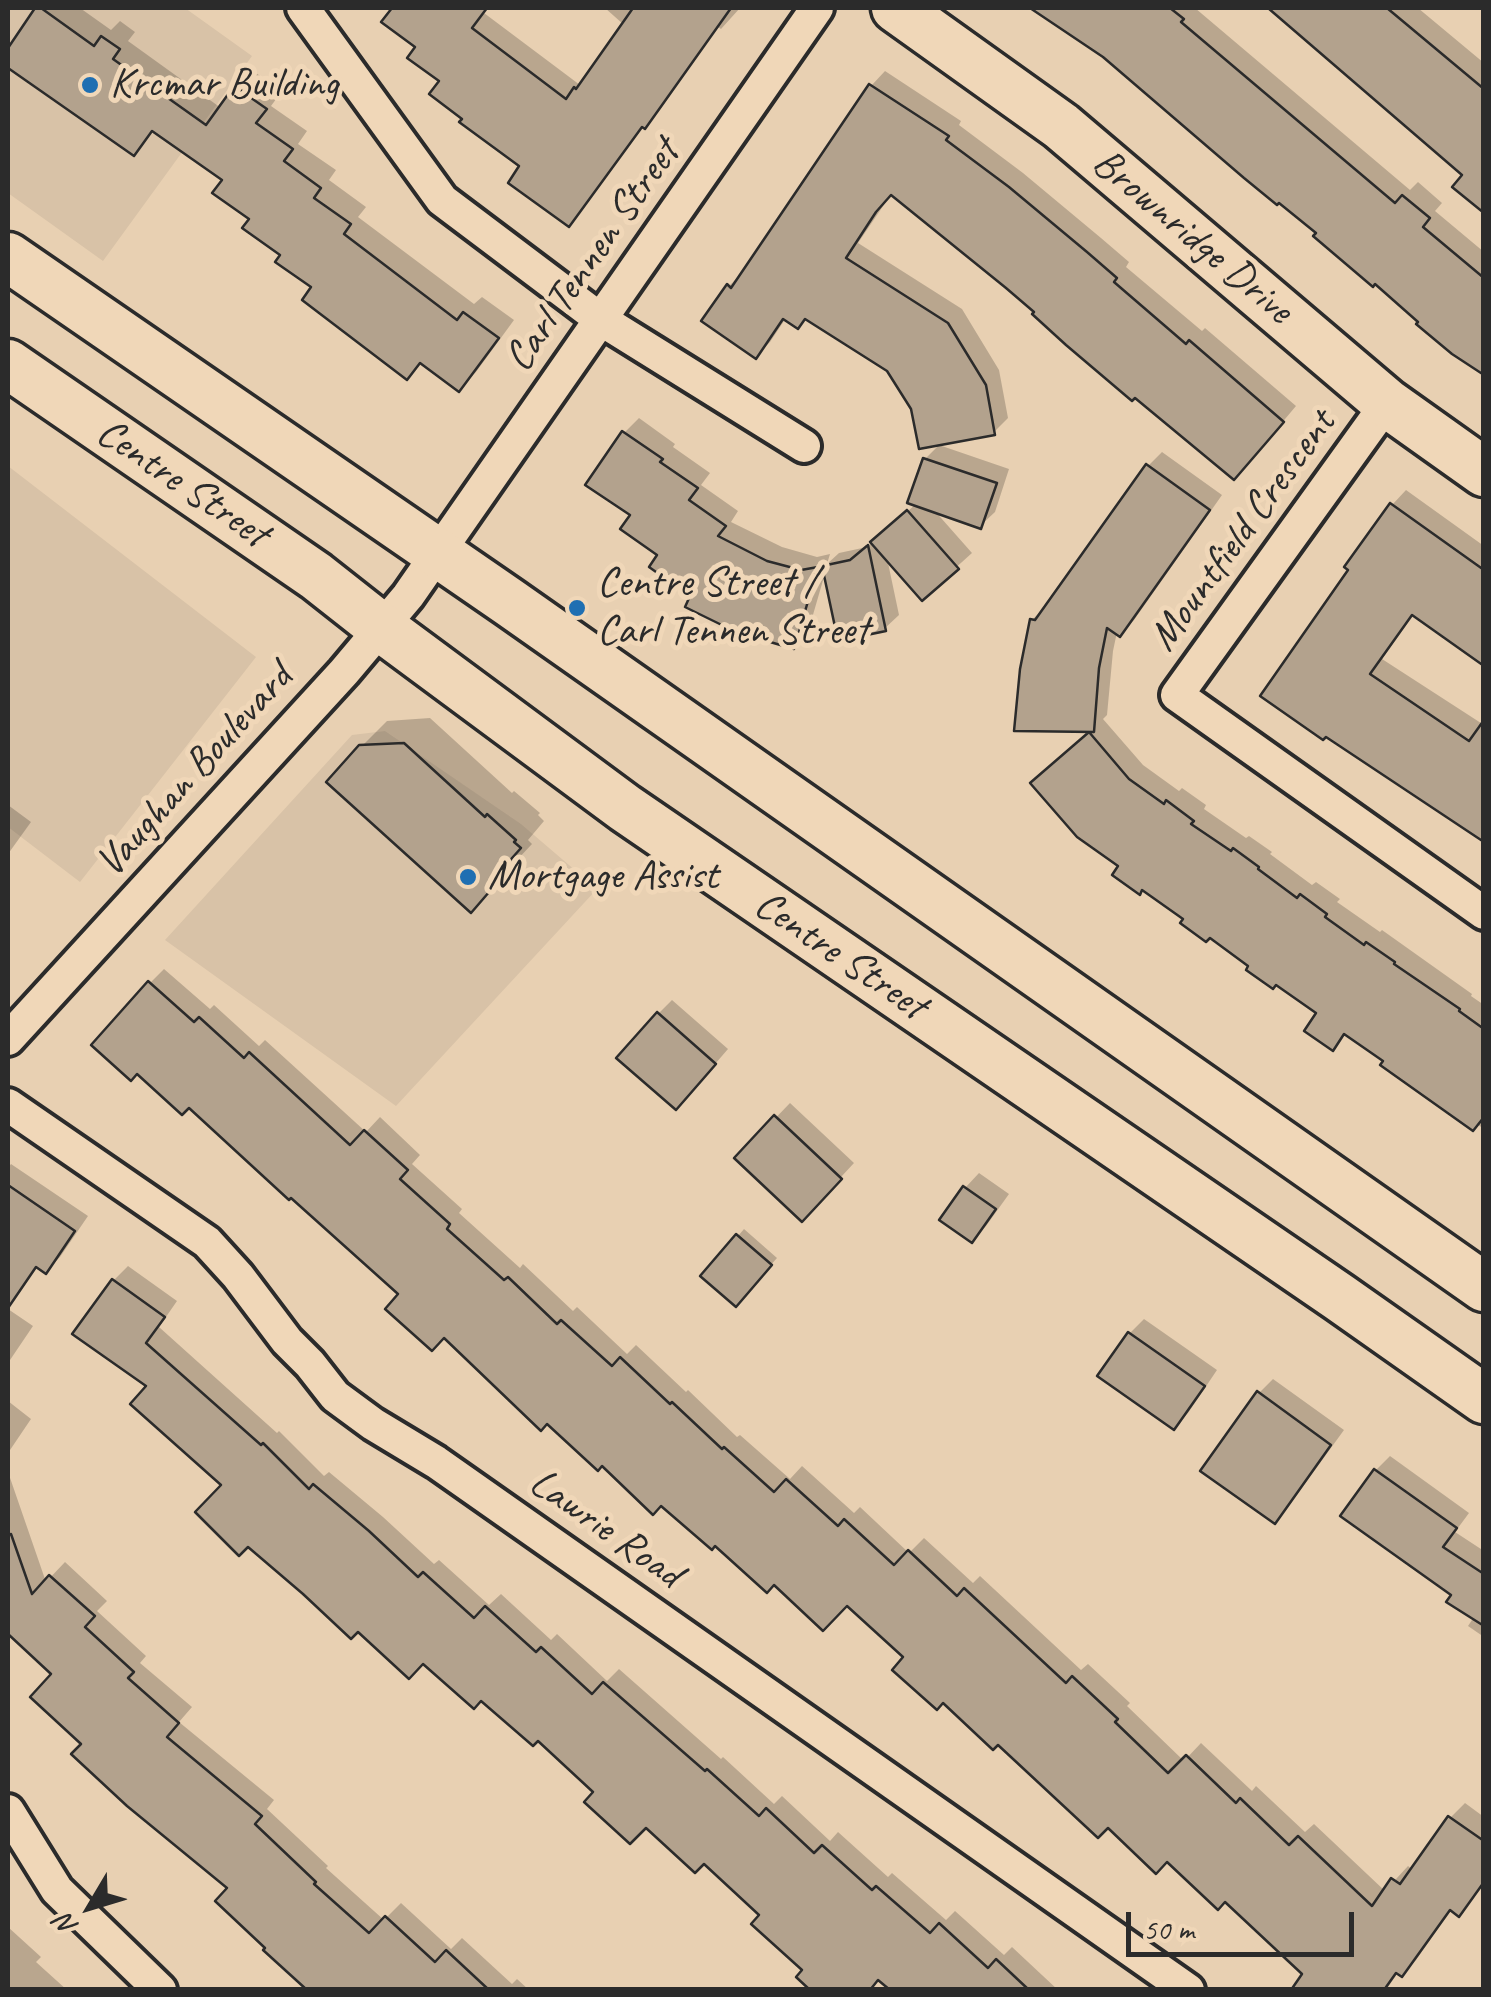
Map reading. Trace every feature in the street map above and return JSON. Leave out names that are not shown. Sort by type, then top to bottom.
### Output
[{"type":"main road","name":"Brownridge Drive","points":[[896,8],[1061,126],[1387,403],[1484,472]]},
{"type":"main road","name":"Centre Street","points":[[8,257],[983,933],[1484,1287]]},
{"type":"main road","name":"Centre Street","points":[[8,364],[316,576],[624,808],[1484,1399]]},
{"type":"street","points":[[303,8],[442,200],[600,319],[804,446]]},
{"type":"street","name":"Carl Tennen Street","points":[[438,554],[817,8]]},
{"type":"street","name":"Mountfield Crescent","points":[[1387,403],[1178,695],[1484,913]]},
{"type":"street","name":"Vaughan Boulevard","points":[[8,1039],[382,628],[438,554]]},
{"type":"street","name":"Lawrie Road","points":[[8,1105],[207,1242],[334,1396],[436,1462],[1188,1990]]},
{"type":"street","points":[[8,1811],[57,1890],[160,1990]]},
{"type":"shaded area","points":[[8,8],[185,8],[252,56],[103,261],[8,193]]},
{"type":"shaded area","points":[[8,466],[256,657],[80,882],[8,827]]},
{"type":"shaded area","points":[[385,731],[521,824],[597,889],[396,1106],[165,940],[352,735]]},
{"type":"building","points":[[35,8],[41,8],[94,46],[101,36],[120,49],[113,59],[206,125],[234,86],[267,109],[256,123],[293,149],[284,161],[321,188],[314,198],[351,224],[344,234],[457,320],[463,312],[499,338],[459,392],[420,363],[407,380],[302,300],[311,287],[275,262],[280,255],[242,228],[249,219],[212,193],[222,180],[152,131],[134,156],[8,68],[8,48]]},
{"type":"building","points":[[392,8],[487,8],[472,28],[566,99],[633,8],[731,8],[569,227],[508,183],[519,166],[459,122],[462,119],[429,94],[439,81],[407,58],[415,47],[381,22]]},
{"type":"building","points":[[1030,8],[1170,8],[1184,19],[1181,22],[1395,203],[1402,195],[1430,218],[1423,227],[1484,278],[1484,375],[1416,324],[1375,284],[1373,287],[1313,236],[1316,233],[1244,178],[1103,57]]},
{"type":"building","points":[[1268,8],[1387,8],[1484,89],[1484,213],[1452,187],[1462,175]]},
{"type":"building","points":[[869,84],[949,136],[946,140],[1087,252],[1117,278],[1114,282],[1284,422],[1234,480],[1135,398],[1132,401],[1006,288],[891,195],[846,258],[948,323],[986,385],[995,435],[919,449],[911,409],[887,371],[805,319],[798,329],[783,319],[756,359],[701,321],[727,284],[731,288]]},
{"type":"building","points":[[622,431],[698,488],[689,500],[726,526],[718,536],[767,561],[801,570],[818,567],[794,649],[736,632],[685,607],[690,596],[649,567],[657,555],[620,529],[630,515],[585,485]]},
{"type":"building","points":[[923,458],[997,483],[981,529],[907,503]]},
{"type":"building","points":[[1146,464],[1210,510],[1120,637],[1107,628],[1094,732],[1014,731],[1030,619],[1035,620]]},
{"type":"building","points":[[1390,503],[1484,570],[1484,666],[1412,615],[1370,674],[1469,741],[1484,720],[1484,842],[1260,696]]},
{"type":"building","points":[[907,510],[959,569],[922,601],[870,542]]},
{"type":"building","points":[[868,545],[886,631],[838,641],[822,566],[850,560]]},
{"type":"building","points":[[1089,732],[1129,779],[1164,804],[1166,800],[1194,821],[1191,824],[1231,851],[1233,848],[1297,898],[1300,894],[1327,914],[1325,917],[1395,962],[1484,1029],[1484,1117],[1473,1131],[1380,1065],[1383,1061],[1344,1034],[1333,1051],[1304,1031],[1316,1013],[1246,970],[1248,966],[1210,938],[1206,942],[1180,923],[1183,919],[1142,890],[1140,895],[1112,875],[1118,866],[1077,837],[1030,783]]},
{"type":"building","points":[[404,743],[521,848],[504,867],[508,870],[471,913],[326,782],[359,745]]},
{"type":"building","points":[[148,981],[194,1022],[199,1017],[244,1058],[249,1052],[350,1145],[364,1130],[408,1170],[400,1179],[450,1224],[447,1229],[504,1280],[508,1277],[557,1324],[561,1320],[612,1366],[620,1357],[774,1492],[786,1479],[838,1526],[844,1519],[894,1565],[908,1550],[957,1596],[964,1588],[1066,1683],[1072,1676],[1168,1773],[1186,1755],[1236,1803],[1240,1798],[1289,1845],[1298,1836],[1372,1906],[1391,1878],[1400,1884],[1448,1816],[1484,1841],[1484,1882],[1459,1917],[1450,1910],[1402,1977],[1396,1973],[1384,1990],[1291,1990],[1302,1974],[1225,1902],[1218,1910],[1167,1862],[1156,1874],[1108,1828],[1098,1838],[998,1745],[993,1750],[943,1703],[937,1710],[892,1670],[903,1657],[847,1606],[823,1631],[774,1585],[767,1593],[715,1546],[712,1550],[661,1506],[653,1515],[602,1466],[598,1471],[547,1424],[541,1431],[444,1338],[432,1351],[385,1309],[398,1294],[189,1108],[182,1115],[137,1074],[131,1081],[91,1045]]},
{"type":"building","points":[[657,1012],[716,1064],[676,1110],[616,1058]]},
{"type":"building","points":[[774,1115],[842,1179],[802,1222],[734,1158]]},
{"type":"building","points":[[8,1185],[75,1231],[46,1274],[36,1267],[8,1308]]},
{"type":"building","points":[[963,1186],[996,1209],[972,1243],[939,1220]]},
{"type":"building","points":[[736,1234],[772,1265],[736,1307],[700,1276]]},
{"type":"building","points":[[112,1279],[165,1317],[146,1343],[263,1443],[309,1489],[313,1484],[418,1577],[423,1572],[474,1618],[485,1606],[536,1652],[541,1647],[592,1694],[603,1682],[759,1816],[766,1808],[814,1853],[822,1845],[872,1890],[876,1886],[930,1933],[939,1923],[988,1968],[996,1959],[1029,1990],[890,1990],[878,1980],[870,1990],[810,1990],[796,1977],[802,1970],[751,1924],[759,1915],[704,1864],[695,1873],[646,1828],[630,1844],[584,1802],[593,1792],[538,1741],[533,1746],[481,1701],[474,1709],[423,1664],[409,1679],[358,1632],[351,1639],[248,1547],[239,1556],[195,1512],[221,1485],[130,1404],[146,1386],[72,1334]]},
{"type":"building","points":[[1128,1332],[1205,1386],[1174,1430],[1097,1376]]},
{"type":"building","points":[[1257,1391],[1331,1445],[1275,1524],[1200,1471]]},
{"type":"building","points":[[1374,1469],[1457,1528],[1443,1547],[1484,1574],[1484,1626],[1446,1602],[1451,1595],[1340,1516]]},
{"type":"building","points":[[11,1534],[32,1594],[49,1575],[95,1616],[85,1627],[134,1672],[128,1678],[179,1723],[167,1737],[262,1816],[255,1824],[314,1884],[369,1933],[385,1916],[435,1962],[446,1950],[489,1990],[307,1990],[263,1950],[215,1901],[227,1888],[71,1754],[81,1744],[30,1697],[51,1674],[8,1634]]},
{"type":"place","name":"Krcmar Building","points":[[90,85]]},
{"type":"place","name":"Centre Street / Carl Tennen Street","points":[[577,608]]},
{"type":"place","name":"Mortgage Assist","points":[[468,877]]}]
